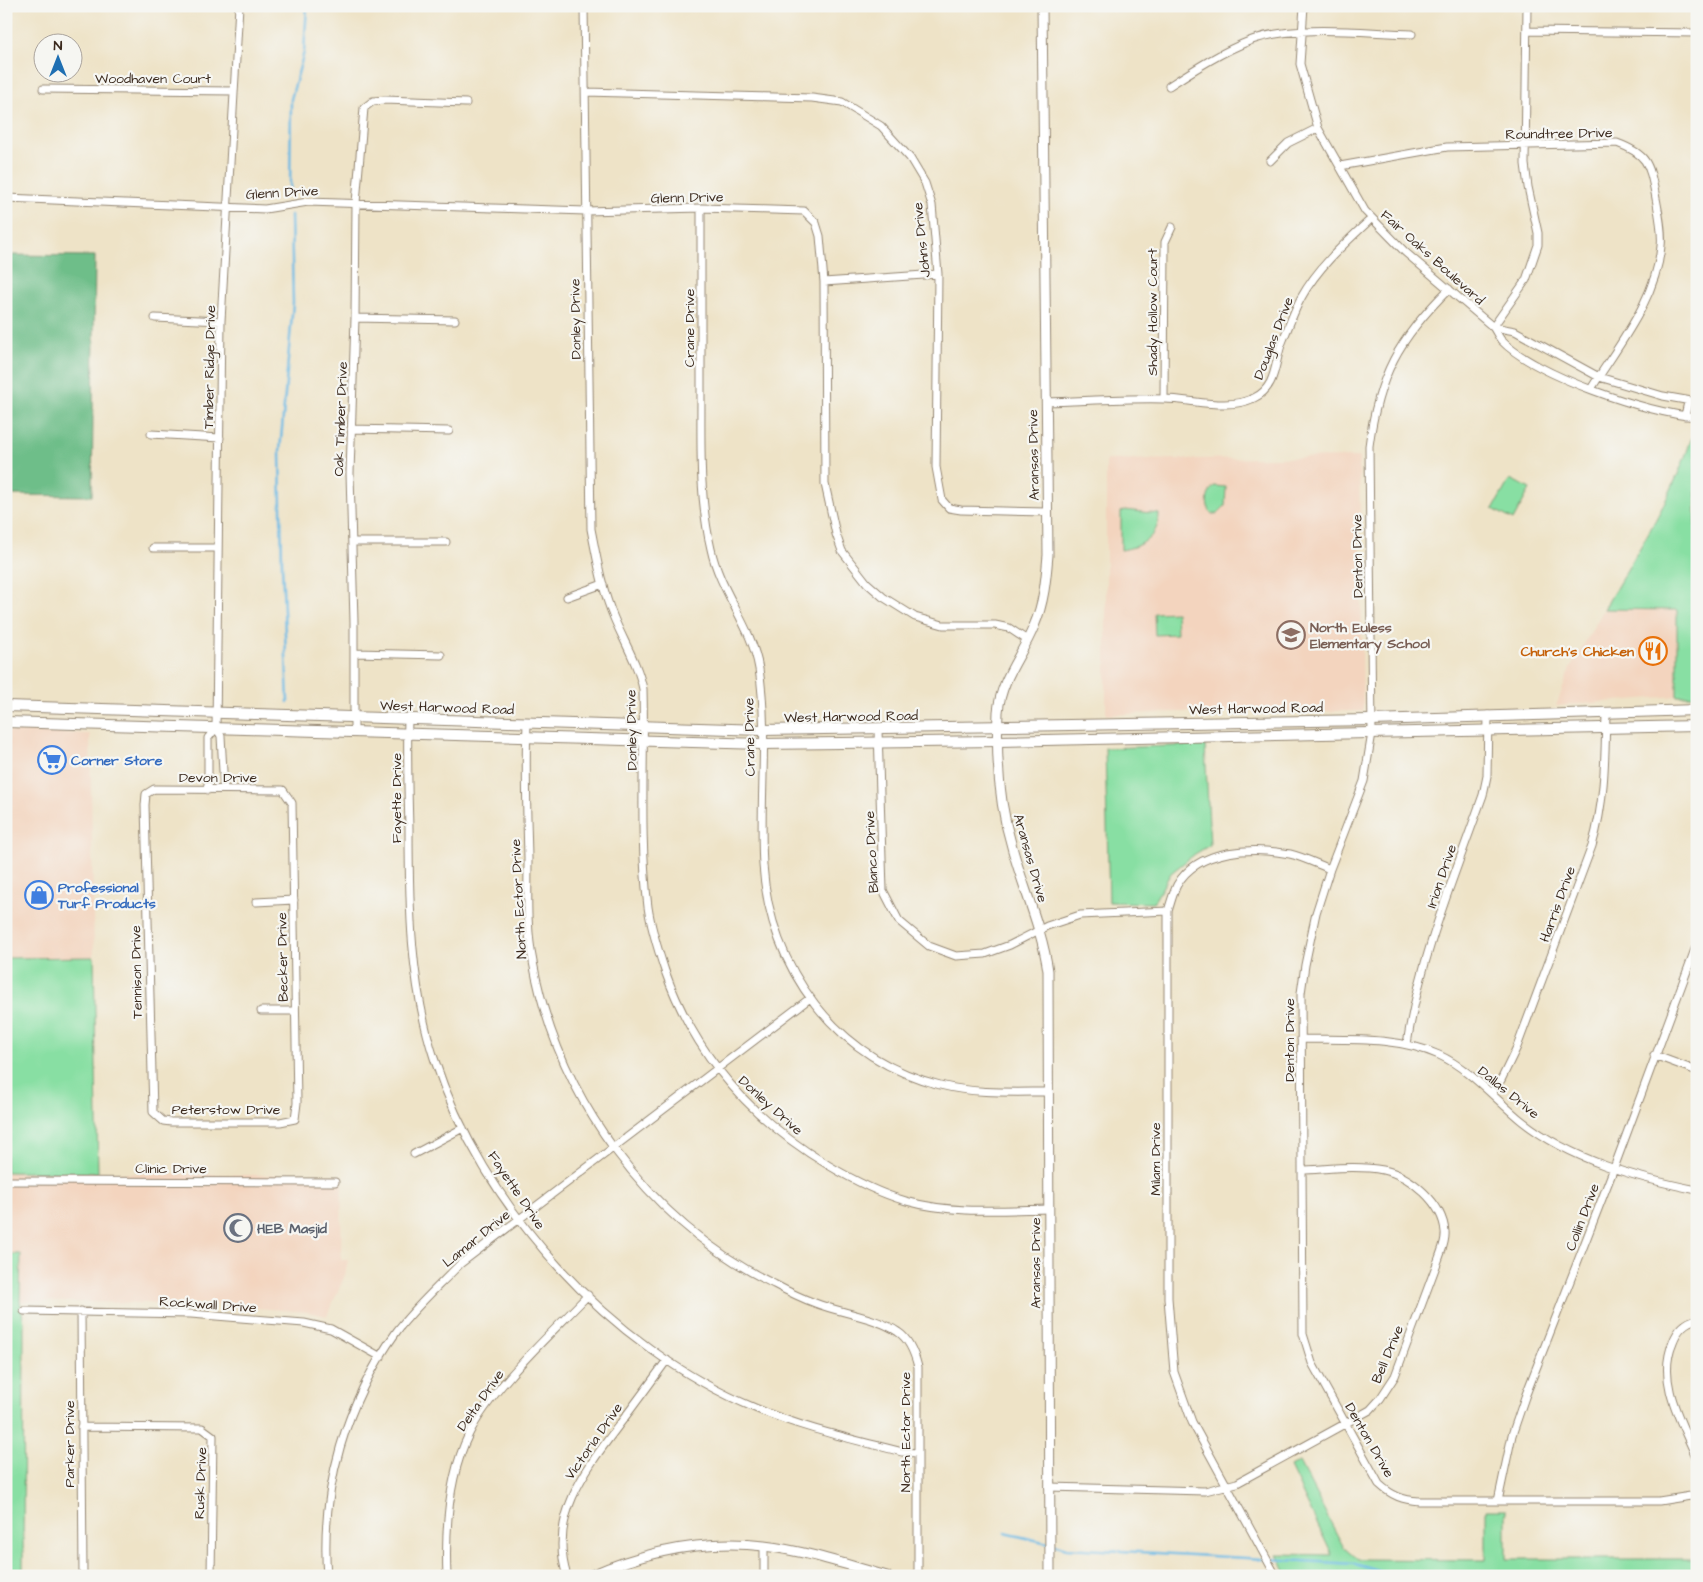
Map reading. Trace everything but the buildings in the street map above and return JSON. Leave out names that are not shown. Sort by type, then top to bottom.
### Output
[{"type":"main road","name":"West Harwood Road","points":[[6,706],[762,730],[878,730],[1262,720],[1372,720],[1697,710]]},
{"type":"main road","points":[[27,723],[30,707]]},
{"type":"main road","points":[[1262,720],[1262,736]]},
{"type":"main road","name":"West Harwood Road","points":[[6,722],[762,744],[998,742],[1697,726]]},
{"type":"street","name":"Timber Ridge Drive","points":[[216,728],[221,321],[239,6]]},
{"type":"street","name":"Donley Drive","points":[[584,6],[591,521],[602,584],[614,618],[640,673],[643,689],[645,861],[648,908],[655,938],[676,1002],[707,1056],[733,1089],[785,1137],[848,1176],[876,1190],[906,1201],[949,1209],[1049,1209]]},
{"type":"street","name":"Aransas Drive","points":[[1042,6],[1048,555],[1042,604],[1027,640],[1009,670],[1004,685],[998,726],[998,742],[999,782],[1007,830],[1039,931],[1048,971],[1050,1576]]},
{"type":"street","name":"Fair Oaks Boulevard","points":[[1304,6],[1304,31],[1300,64],[1318,128],[1371,219],[1493,326],[1501,339],[1516,351],[1591,389],[1648,409],[1697,417]]},
{"type":"street","points":[[1493,326],[1526,280],[1538,245],[1538,233],[1528,187],[1525,147],[1527,6]]},
{"type":"street","points":[[1169,86],[1226,52],[1254,40],[1304,31],[1412,34]]},
{"type":"street","points":[[1526,31],[1697,33]]},
{"type":"street","name":"Woodhaven Court","points":[[43,90],[234,91]]},
{"type":"street","name":"Johns Drive","points":[[586,92],[761,95],[842,102],[882,126],[910,158],[924,183],[932,205],[938,274],[936,467],[942,500],[949,508],[961,510],[1047,512]]},
{"type":"street","name":"Oak Timber Drive","points":[[354,732],[355,653],[350,473],[355,318],[356,203],[364,108],[373,101],[385,100],[466,103]]},
{"type":"street","points":[[1270,161],[1288,143],[1318,128]]},
{"type":"street","name":"Roundtree Drive","points":[[1340,166],[1447,147],[1617,144],[1640,154],[1651,174],[1662,245],[1644,305],[1591,389]]},
{"type":"street","name":"Glenn Drive","points":[[6,198],[265,209],[308,202],[586,211],[701,208],[804,211],[816,223],[820,236],[824,282],[825,484],[836,534],[842,550],[872,588],[916,617],[943,625],[995,625],[1009,628],[1027,640]]},
{"type":"street","name":"Crane Drive","points":[[701,208],[702,495],[711,550],[721,580],[756,654],[761,686],[763,864],[769,910],[782,949],[809,999],[844,1035],[890,1066],[914,1076],[960,1090],[1048,1092]]},
{"type":"street","name":"Douglas Drive","points":[[1046,402],[1164,399],[1226,404],[1254,398],[1268,388],[1274,374],[1278,349],[1301,298],[1315,276],[1340,248],[1371,219]]},
{"type":"street","name":"Shady Hollow Court","points":[[1164,399],[1165,242],[1172,227]]},
{"type":"street","points":[[824,282],[938,274]]},
{"type":"street","name":"Denton Drive","points":[[1449,289],[1422,316],[1407,337],[1385,378],[1374,412],[1369,446],[1372,733],[1364,781],[1330,869],[1314,920],[1304,965],[1301,993],[1303,1334],[1312,1363],[1379,1484],[1395,1496],[1406,1500],[1419,1501],[1659,1501],[1697,1495]]},
{"type":"street","points":[[155,318],[221,321]]},
{"type":"street","points":[[355,318],[455,320]]},
{"type":"street","name":"Fair Oaks Boulevard","points":[[1493,326],[1515,331],[1599,377],[1625,386],[1688,402],[1697,402]]},
{"type":"street","points":[[1685,416],[1688,402]]},
{"type":"street","points":[[351,429],[449,431]]},
{"type":"street","points":[[151,434],[220,438]]},
{"type":"street","points":[[353,542],[446,542]]},
{"type":"street","points":[[152,548],[217,548]]},
{"type":"street","points":[[567,597],[602,584]]},
{"type":"street","points":[[355,653],[441,655]]},
{"type":"street","name":"Harris Drive","points":[[1490,1093],[1501,1080],[1517,1048],[1592,846],[1597,828],[1606,773],[1606,712]]},
{"type":"street","name":"Irion Drive","points":[[1407,1044],[1415,994],[1425,960],[1483,795],[1487,776],[1488,715]]},
{"type":"street","name":"Fayette Drive","points":[[408,719],[409,895],[414,956],[424,1019],[433,1057],[463,1128],[500,1193],[518,1220],[565,1273],[631,1333],[667,1360],[703,1382],[754,1408],[824,1432],[902,1452],[917,1453]]},
{"type":"street","name":"North Ector Drive","points":[[527,724],[528,911],[532,961],[558,1048],[571,1078],[612,1148],[661,1204],[716,1250],[771,1283],[806,1299],[887,1326],[905,1338],[918,1367],[918,1576]]},
{"type":"street","points":[[208,790],[208,738],[216,728],[222,736],[224,790]]},
{"type":"street","name":"Blanco Drive","points":[[878,730],[883,890],[899,921],[929,946],[956,956],[985,954],[1048,926],[1080,915],[1168,911]]},
{"type":"street","name":"Devon Drive","points":[[146,794],[154,789],[283,790],[288,796]]},
{"type":"street","name":"Tennison Drive","points":[[146,794],[151,1098],[153,1112],[157,1117]]},
{"type":"street","name":"Becker Drive","points":[[288,796],[292,803],[297,1114],[295,1119]]},
{"type":"street","name":"Milam Drive","points":[[1274,1573],[1186,1408],[1174,1372],[1170,1346],[1168,1298],[1168,911],[1177,885],[1186,874],[1195,866],[1222,853],[1290,854],[1330,869]]},
{"type":"street","points":[[256,902],[294,900]]},
{"type":"street","name":"Collin Drive","points":[[1498,1501],[1512,1435],[1525,1397],[1614,1168],[1654,1055],[1697,944]]},
{"type":"street","name":"Lamar Drive","points":[[327,1576],[328,1515],[338,1452],[363,1389],[397,1332],[416,1308],[460,1264],[718,1070],[809,999]]},
{"type":"street","points":[[261,1011],[295,1011]]},
{"type":"street","name":"Dallas Drive","points":[[1301,1039],[1390,1041],[1407,1044],[1440,1055],[1536,1131],[1579,1154],[1656,1182],[1697,1190]]},
{"type":"street","points":[[1654,1055],[1697,1071]]},
{"type":"street","name":"Peterstow Drive","points":[[157,1117],[171,1122],[280,1122],[295,1119]]},
{"type":"street","points":[[414,1154],[463,1128]]},
{"type":"street","name":"Bell Drive","points":[[1049,1487],[1205,1491],[1237,1483],[1370,1410],[1380,1399],[1394,1376],[1444,1243],[1444,1223],[1434,1204],[1414,1185],[1385,1170],[1366,1168],[1302,1170]]},
{"type":"street","name":"Clinic Drive","points":[[6,1181],[335,1182]]},
{"type":"street","name":"Delta Drive","points":[[447,1576],[450,1500],[469,1433],[500,1388],[588,1295]]},
{"type":"street","name":"Rockwall Drive","points":[[24,1311],[191,1314],[304,1323],[331,1329],[381,1357]]},
{"type":"street","name":"Parker Drive","points":[[81,1311],[82,1576]]},
{"type":"street","points":[[1697,1319],[1682,1326],[1675,1335],[1666,1370],[1670,1393],[1697,1459]]},
{"type":"street","name":"Victoria Drive","points":[[567,1576],[563,1538],[570,1500],[576,1487],[587,1468],[667,1360]]},
{"type":"street","name":"Rusk Drive","points":[[81,1427],[202,1428],[213,1436],[211,1576]]},
{"type":"street","points":[[589,1576],[642,1556],[679,1548],[724,1544],[764,1546],[792,1551],[887,1576]]},
{"type":"street","points":[[764,1546],[764,1576]]},
{"type":"shaded area","points":[[1359,457],[1363,711],[1176,712],[1106,715],[1106,460]]},
{"type":"shaded area","points":[[1604,609],[1677,610],[1677,696],[1556,706],[1570,669]]},
{"type":"shaded area","points":[[6,731],[90,734],[94,957],[6,958]]},
{"type":"shaded area","points":[[6,1172],[342,1176],[341,1260],[348,1260],[345,1275],[327,1316],[307,1312],[208,1304],[20,1301],[21,1254],[6,1254]]},
{"type":"green space","points":[[6,255],[95,256],[92,496],[6,495]]},
{"type":"green space","points":[[1695,427],[1697,696],[1677,696],[1677,610],[1604,609],[1667,498],[1678,475]]},
{"type":"green space","points":[[1510,479],[1530,489],[1513,520],[1493,509]]},
{"type":"green space","points":[[1214,486],[1226,487],[1225,506],[1217,514],[1212,514],[1207,504],[1208,496]]},
{"type":"green space","points":[[1125,510],[1159,514],[1156,529],[1148,540],[1121,550],[1121,512]]},
{"type":"green space","points":[[1176,612],[1177,634],[1155,635],[1154,613]]},
{"type":"green space","points":[[1205,745],[1210,845],[1171,873],[1153,903],[1109,902],[1105,748]]},
{"type":"green space","points":[[94,957],[98,1173],[6,1172],[6,958]]},
{"type":"green space","points":[[6,1254],[21,1254],[20,1301],[24,1322],[23,1576],[6,1576]]},
{"type":"green space","points":[[1299,1462],[1343,1546],[1358,1559],[1486,1560],[1486,1510],[1506,1510],[1506,1559],[1697,1559],[1697,1576],[1287,1576],[1277,1554],[1332,1555],[1290,1467]]},
{"type":"waterway","points":[[290,192],[291,99],[304,52],[307,6]]},
{"type":"waterway","points":[[288,702],[282,565],[280,451],[293,303],[291,215]]},
{"type":"waterway","points":[[1005,1533],[1048,1543]]},
{"type":"waterway","points":[[1053,1544],[1067,1548],[1355,1564],[1395,1576]]},
{"type":"place","name":"North Euless Elementary School","points":[[1291,635]]},
{"type":"place","name":"Church's Chicken","points":[[1653,651]]},
{"type":"place","name":"Corner Store","points":[[52,760]]},
{"type":"place","name":"Professional Turf Products","points":[[39,895]]},
{"type":"place","name":"HEB Masjid","points":[[238,1228]]}]
